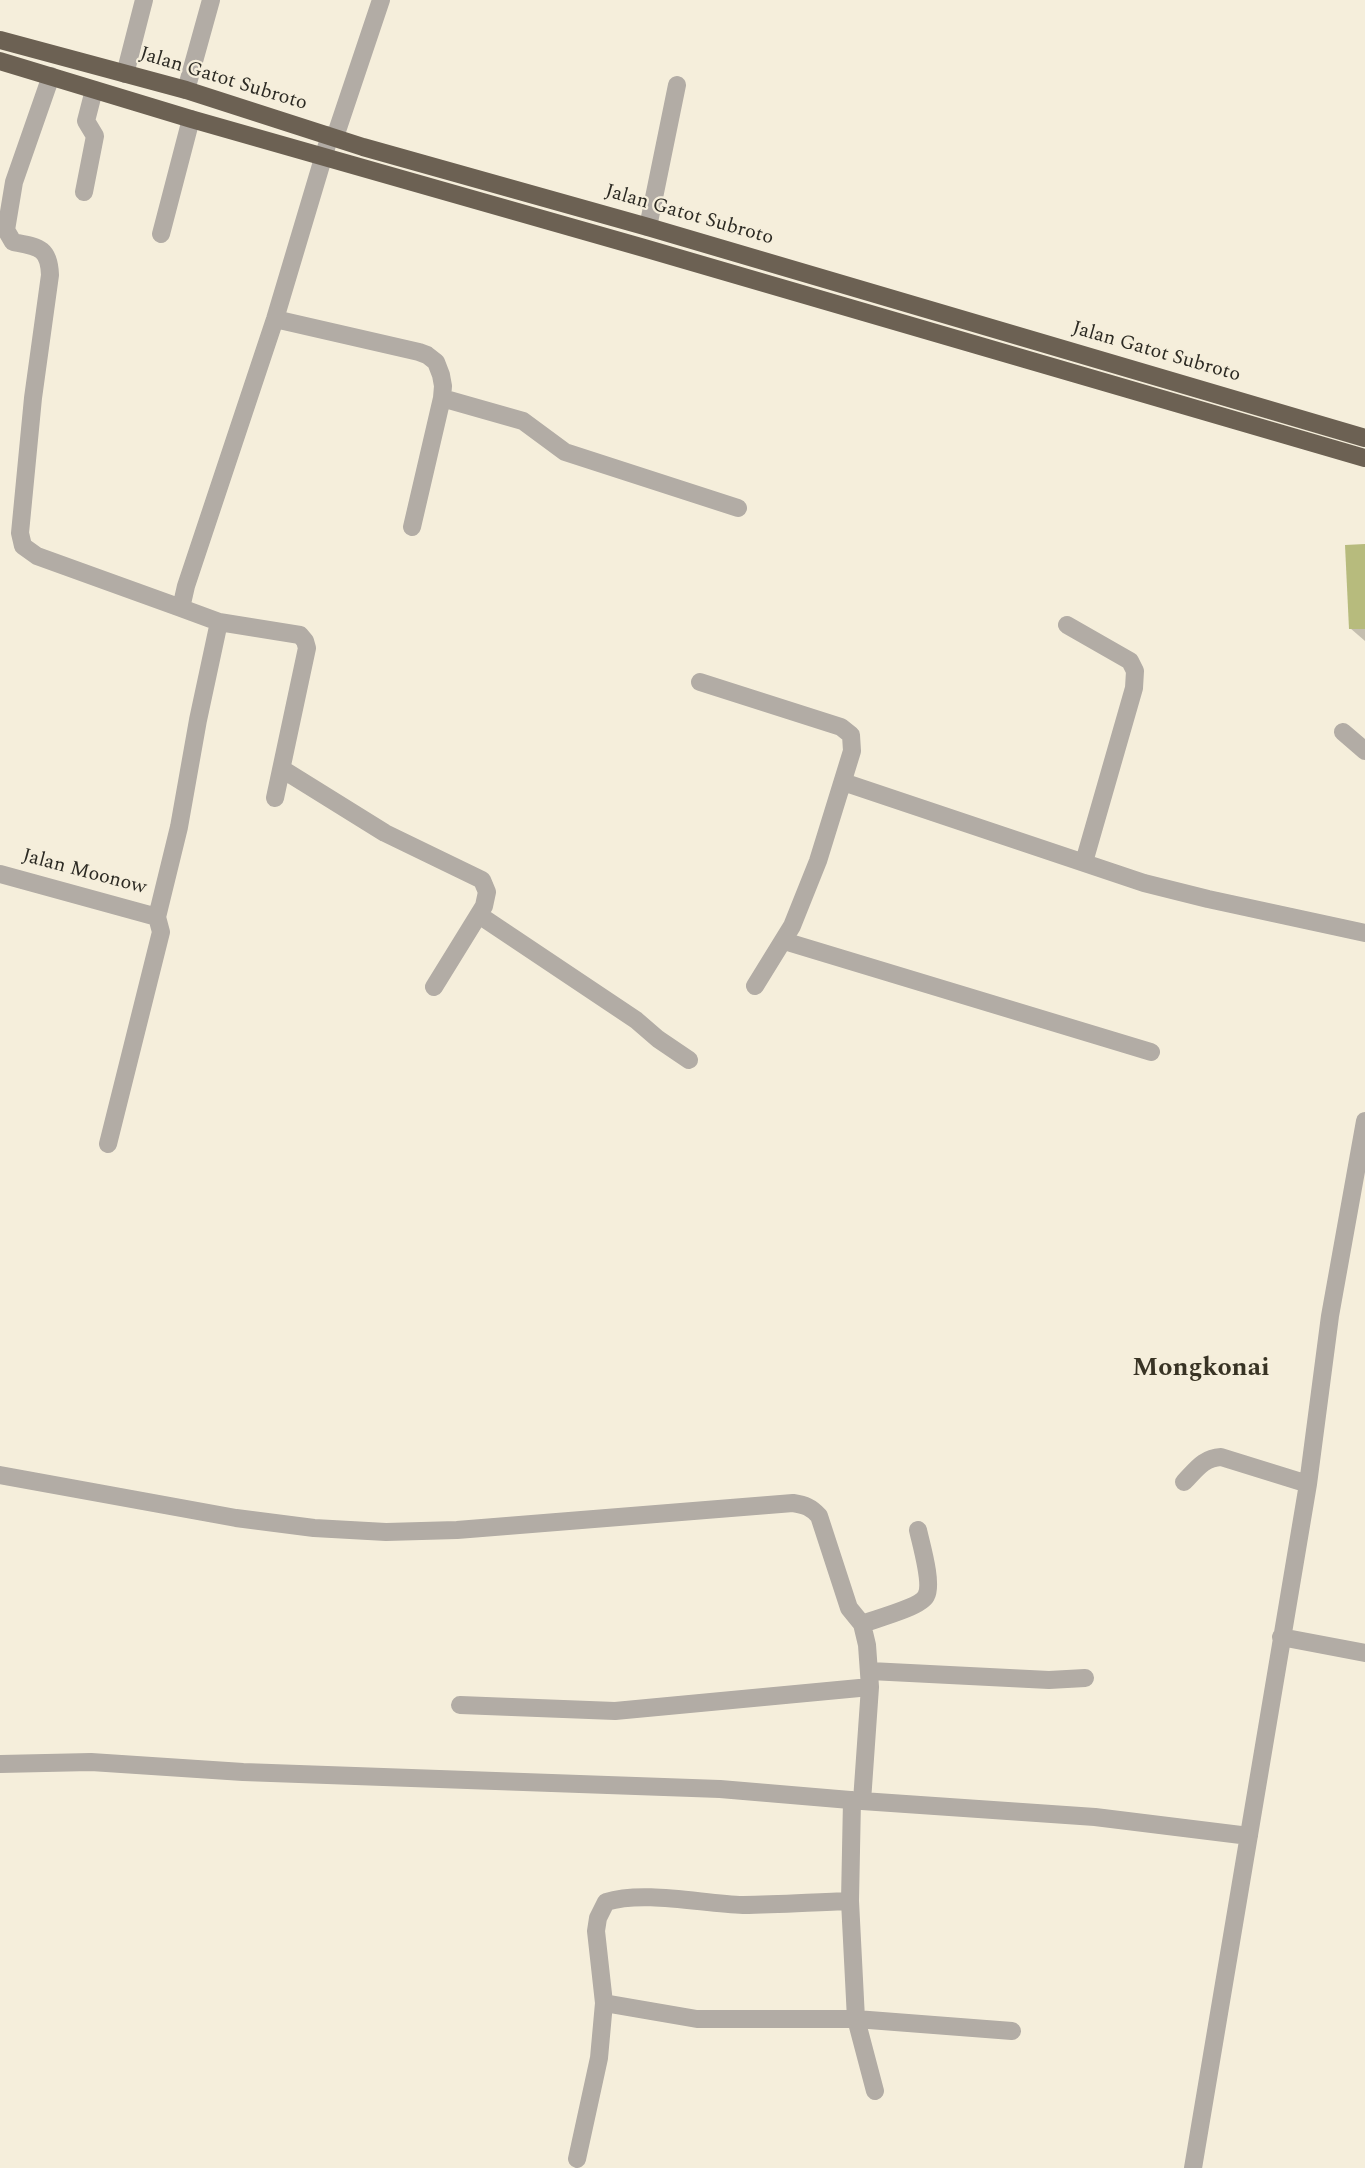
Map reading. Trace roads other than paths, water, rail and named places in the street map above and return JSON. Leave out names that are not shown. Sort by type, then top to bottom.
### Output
[{"type":"highway","name":"Jalan Gatot Subroto","points":[[0,40],[186,90],[375,150],[648,227],[1365,438]]},
{"type":"highway","points":[[0,61],[191,119],[701,264],[1365,458]]},
{"type":"street","points":[[125,74],[144,0]]},
{"type":"street","points":[[186,90],[211,0]]},
{"type":"street","points":[[181,608],[186,585],[275,319],[324,157],[381,0]]},
{"type":"street","points":[[51,76],[14,182],[6,230],[13,242],[34,246],[46,253],[50,263],[20,533],[23,546],[38,556],[219,622],[300,635],[307,648],[275,798]]},
{"type":"street","points":[[648,227],[677,85]]},
{"type":"street","points":[[84,192],[95,136],[86,121],[94,90]]},
{"type":"street","points":[[160,234],[191,119]]},
{"type":"street","points":[[275,319],[427,354],[436,362],[441,375],[442,398],[412,527]]},
{"type":"street","points":[[442,398],[523,421],[565,452],[738,508]]},
{"type":"street","points":[[108,1144],[159,944],[161,932],[157,917],[179,827],[198,720],[219,622]]},
{"type":"street","points":[[1067,625],[1130,661],[1135,671],[1134,688],[1084,862]]},
{"type":"street","points":[[700,682],[841,727],[851,735],[852,751],[818,861],[784,941],[755,986]]},
{"type":"street","points":[[1343,732],[1365,751]]},
{"type":"street","points":[[282,769],[385,833],[482,880],[487,891],[484,906],[434,987]]},
{"type":"street","points":[[843,782],[1144,883],[1365,933]]},
{"type":"street","name":"Jalan Moonow","points":[[0,874],[157,917]]},
{"type":"street","points":[[479,915],[629,1016],[689,1060]]},
{"type":"street","points":[[784,941],[1151,1053]]},
{"type":"street","points":[[1193,2168],[1308,1484],[1330,1316],[1365,1121]]},
{"type":"street","points":[[1184,1482],[1210,1458],[1221,1457],[1308,1484]]},
{"type":"street","points":[[0,1475],[236,1518],[314,1528],[386,1532],[457,1530],[793,1503],[813,1509],[819,1516],[849,1608],[862,1624],[870,1679],[857,1801],[850,1901],[856,2019],[875,2091]]},
{"type":"street","points":[[862,1624],[918,1603],[926,1596],[928,1584],[918,1530]]},
{"type":"street","points":[[1281,1637],[1365,1653]]},
{"type":"street","points":[[460,1705],[615,1712],[870,1679],[1049,1680],[1085,1678]]},
{"type":"street","points":[[0,1764],[92,1762],[243,1772],[720,1788],[857,1801],[1095,1817],[1249,1836]]},
{"type":"street","points":[[577,2159],[599,2058],[604,2003],[596,1931],[598,1918],[606,1902],[617,1898],[742,1905],[850,1901]]},
{"type":"street","points":[[604,2003],[698,2019],[856,2019],[1012,2031]]},
{"type":"district","name":"Mongkonai","points":[[1201,1370]]}]
